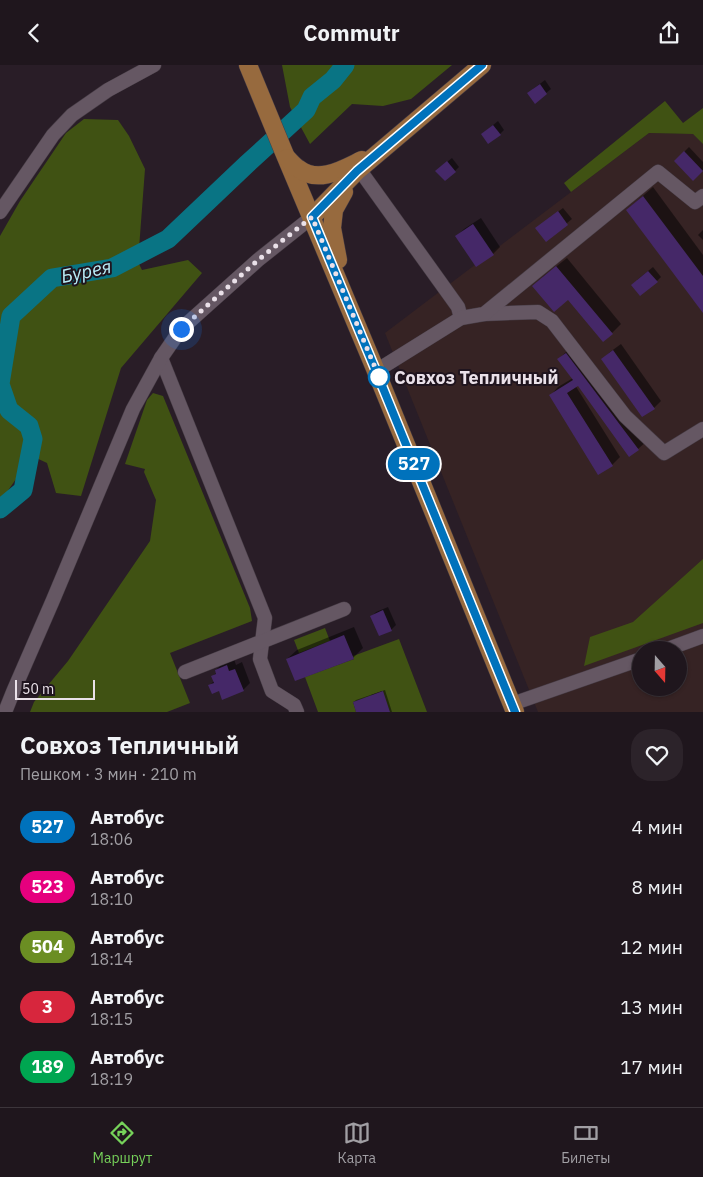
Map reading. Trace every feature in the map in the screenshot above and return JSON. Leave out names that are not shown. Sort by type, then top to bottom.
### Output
[{"type":"main road","points":[[248,65],[514,708]]},
{"type":"main road","points":[[312,217],[356,172],[482,65]]},
{"type":"main road","points":[[284,154],[300,170],[316,176],[336,173],[380,151]]},
{"type":"main road","points":[[350,309],[335,252],[332,228],[334,210],[356,172]]},
{"type":"street","points":[[0,212],[53,135],[72,115],[108,90],[154,65]]},
{"type":"street","points":[[356,172],[458,307],[461,318]]},
{"type":"street","points":[[484,314],[658,172],[695,202],[703,196]]},
{"type":"street","points":[[5,712],[133,409],[161,358],[181,329],[258,260],[312,217]]},
{"type":"street","points":[[376,371],[461,318],[484,314],[538,312],[552,321],[625,416],[664,453],[703,429]]},
{"type":"street","points":[[161,358],[265,618],[260,659],[272,691],[294,705],[297,712]]},
{"type":"street","points":[[184,672],[344,609]]},
{"type":"street","points":[[688,642],[703,636]]},
{"type":"street","points":[[514,708],[573,683],[632,662]]},
{"type":"shaded area","points":[[649,133],[693,134],[703,144],[703,712],[538,712],[385,333]]},
{"type":"green space","points":[[282,65],[452,65],[411,99],[383,106],[352,104],[310,144],[290,107]]},
{"type":"green space","points":[[665,101],[683,123],[703,108],[703,144],[693,134],[649,133],[571,192],[564,183]]},
{"type":"green space","points":[[84,119],[118,120],[129,136],[145,169],[138,262],[142,270],[188,260],[202,273],[121,368],[81,496],[56,493],[47,463],[32,456],[0,502],[0,236],[20,201],[66,133]]},
{"type":"green space","points":[[153,393],[163,396],[250,608],[252,621],[170,653],[190,703],[167,712],[30,712],[34,702],[68,661],[150,541],[156,500],[144,472],[145,469],[125,464],[147,400]]},
{"type":"green space","points":[[703,559],[703,623],[653,641],[632,641],[632,649],[584,666],[590,637],[633,622]]},
{"type":"green space","points":[[325,628],[330,641],[299,653],[294,640]]},
{"type":"green space","points":[[399,639],[427,712],[390,712],[382,691],[371,695],[376,712],[365,698],[353,702],[356,712],[318,712],[305,677],[354,659],[353,656]]},
{"type":"building","points":[[540,84],[547,94],[535,104],[527,93]]},
{"type":"building","points":[[493,125],[501,135],[488,144],[481,134]]},
{"type":"building","points":[[684,151],[703,171],[693,181],[674,161]]},
{"type":"building","points":[[447,161],[456,172],[445,181],[435,171]]},
{"type":"building","points":[[643,196],[703,276],[703,313],[626,210]]},
{"type":"building","points":[[558,211],[568,225],[546,242],[535,228]]},
{"type":"building","points":[[473,224],[494,255],[476,267],[455,236]]},
{"type":"building","points":[[556,266],[613,334],[603,342],[568,300],[554,312],[532,286]]},
{"type":"building","points":[[648,271],[658,282],[640,296],[631,285]]},
{"type":"building","points":[[613,350],[655,409],[642,417],[601,359]]},
{"type":"building","points":[[566,353],[639,450],[629,457],[578,386],[567,393],[613,466],[598,475],[549,395],[573,380],[557,359]]},
{"type":"building","points":[[383,610],[392,631],[379,636],[370,616]]},
{"type":"building","points":[[344,635],[354,659],[295,681],[286,659]]},
{"type":"building","points":[[227,665],[229,671],[235,669],[244,691],[222,700],[219,691],[212,694],[208,685],[214,683],[211,676],[216,674],[215,670]]},
{"type":"building","points":[[383,691],[390,712],[356,712],[353,702]]},
{"type":"waterway","name":"Бурея","points":[[0,509],[23,490],[33,439],[29,426],[9,410],[0,384],[11,316],[52,278],[112,268],[168,239],[306,110],[312,97],[333,80],[345,65]]},
{"type":"bus line","name":"527","points":[[482,65],[357,171],[312,217],[515,712]]},
{"type":"place","name":"Совхоз Тепличный","points":[[379,377]]},
{"type":"route","points":[[181,329],[258,260],[312,217],[379,377]]}]
